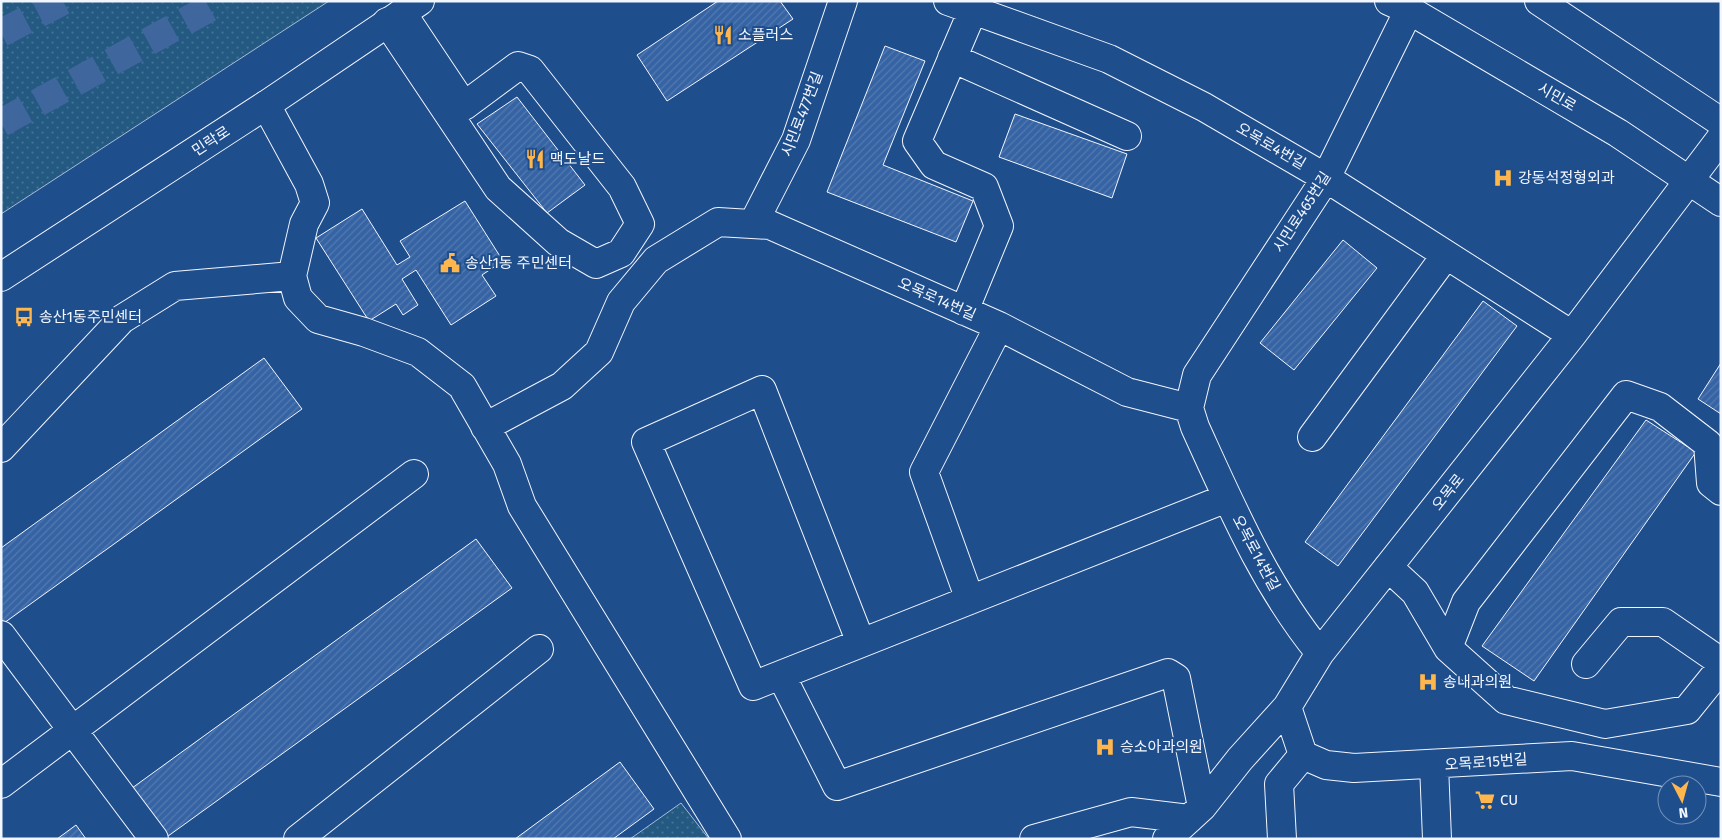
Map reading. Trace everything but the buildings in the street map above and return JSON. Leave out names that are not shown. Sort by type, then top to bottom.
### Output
[{"type":"street","name":"시민로477번길","points":[[753,224],[796,140],[843,1]]},
{"type":"street","name":"오목로4번길","points":[[948,1],[1109,59],[1204,107],[1326,178],[1572,335]]},
{"type":"street","points":[[1540,1],[1721,122]]},
{"type":"street","name":"시민로465번길","points":[[1189,408],[1197,375],[1212,349],[1326,178],[1399,6]]},
{"type":"street","name":"시민로","points":[[1399,6],[1618,133],[1721,202]]},
{"type":"street","points":[[964,311],[999,226],[984,187],[934,165],[917,142],[973,10]]},
{"type":"street","points":[[403,12],[464,106],[518,66],[530,70],[622,187],[640,224],[621,253],[596,264],[558,242],[498,188],[403,12]]},
{"type":"street","name":"민락로","points":[[1,278],[266,105],[403,12]]},
{"type":"street","points":[[952,58],[1127,136]]},
{"type":"street","points":[[266,105],[310,184],[315,203],[304,224],[292,276],[298,298],[318,319],[364,332],[418,352],[462,386],[507,464],[522,506],[728,839]]},
{"type":"street","name":"오목로","points":[[1167,839],[1196,813],[1287,706],[1320,653],[1572,335],[1721,138]]},
{"type":"street","name":"오목로14번길","points":[[485,426],[562,386],[599,352],[621,302],[656,260],[718,222],[770,225],[999,326],[1127,392],[1189,408],[1227,498],[1253,553],[1296,624],[1320,653]]},
{"type":"street","points":[[1312,437],[1446,255]]},
{"type":"street","points":[[1,448],[122,320],[174,286],[292,276]]},
{"type":"street","points":[[970,600],[924,472],[999,326]]},
{"type":"street","points":[[861,643],[762,390],[646,442],[753,686],[1227,498]]},
{"type":"street","points":[[1448,648],[1466,602],[1626,394],[1660,407],[1708,444],[1710,483],[1721,491]]},
{"type":"street","points":[[1,784],[414,474]]},
{"type":"street","points":[[1388,567],[1415,592],[1448,648],[1506,700],[1605,724],[1687,710],[1721,668]]},
{"type":"street","points":[[1586,664],[1622,622],[1663,622],[1721,662]]},
{"type":"street","points":[[1,635],[154,839]]},
{"type":"street","points":[[298,839],[539,649]]},
{"type":"street","points":[[781,675],[837,786],[1168,673],[1176,678],[1196,813],[1131,812],[1034,839]]},
{"type":"street","points":[[1282,839],[1279,784],[1303,755],[1287,706]]},
{"type":"street","name":"오목로15번길","points":[[1303,755],[1326,765],[1354,768],[1572,756],[1721,782]]},
{"type":"street","points":[[1434,765],[1437,839]]},
{"type":"shaded area","points":[[1,1],[329,1],[1,214]]},
{"type":"shaded area","points":[[681,803],[709,839],[630,839]]},
{"type":"tunnel","points":[[1,33],[63,1]]},
{"type":"tunnel","points":[[1,123],[222,1]]},
{"type":"place","name":"소플러스","points":[[723,35]]},
{"type":"place","name":"맥도날드","points":[[535,159]]},
{"type":"place","name":"강동석정형외과","points":[[1503,178]]},
{"type":"place","name":"송산1동 주민센터","points":[[450,263]]},
{"type":"place","name":"송산1동주민센터","points":[[24,317]]},
{"type":"place","name":"송내과의원","points":[[1428,682]]},
{"type":"place","name":"승소아과의원","points":[[1105,747]]},
{"type":"place","name":"CU","points":[[1485,800]]}]
